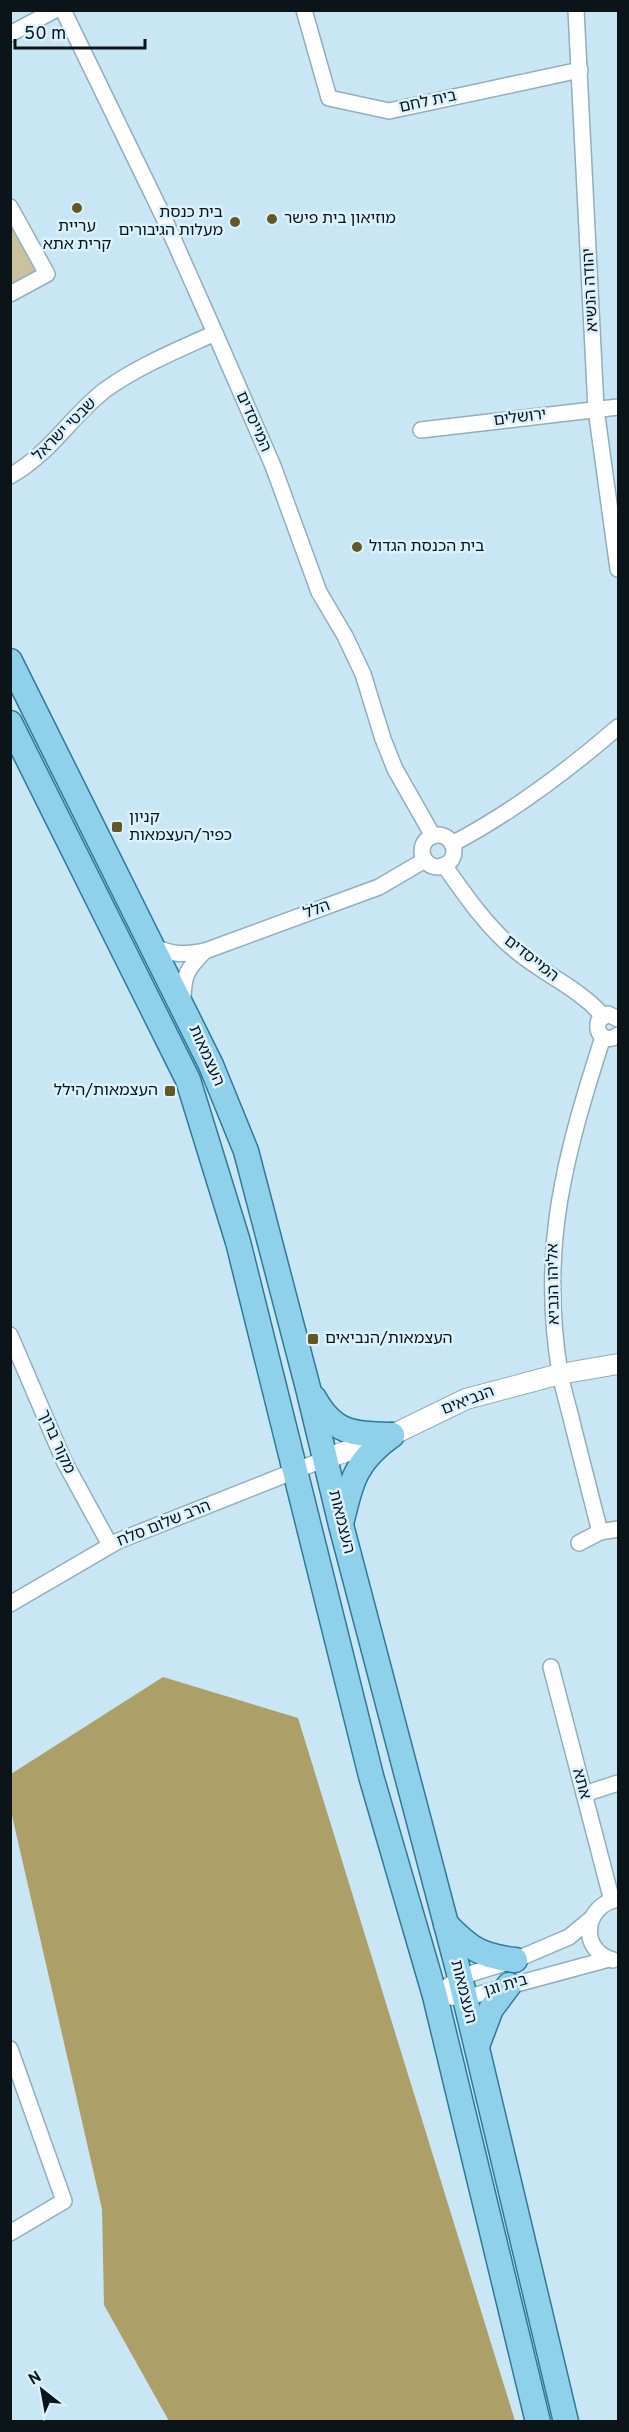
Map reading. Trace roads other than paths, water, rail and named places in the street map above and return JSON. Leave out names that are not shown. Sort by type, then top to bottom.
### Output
[{"type":"main road","name":"העצמאות","points":[[10,661],[212,1065],[246,1151],[341,1525],[446,1923],[566,2421]]},
{"type":"main road","name":"העצמאות","points":[[10,723],[188,1080],[238,1242],[371,1776],[435,1996],[538,2421]]},
{"type":"main road","points":[[308,1388],[319,1407],[338,1428],[346,1432],[392,1436]]},
{"type":"main road","points":[[341,1525],[348,1495],[358,1470],[372,1450],[392,1436]]},
{"type":"main road","points":[[446,1923],[464,1942],[480,1954],[516,1960]]},
{"type":"main road","points":[[477,2049],[487,2016],[509,1985]]},
{"type":"street","points":[[10,34],[55,10]]},
{"type":"street","name":"המייסדים","points":[[63,10],[163,216],[215,333],[273,466],[319,592],[345,636],[363,674],[382,740],[395,769],[433,836]]},
{"type":"street","name":"בית לחם","points":[[304,10],[329,98],[389,111],[580,70]]},
{"type":"street","name":"יהודה הנשיא","points":[[576,10],[596,409],[618,569]]},
{"type":"street","points":[[10,207],[47,274],[10,294]]},
{"type":"street","name":"שבטי ישראל","points":[[10,476],[46,451],[82,411],[105,390],[138,369],[215,333]]},
{"type":"street","name":"ירושלים","points":[[421,430],[618,407]]},
{"type":"street","points":[[452,844],[518,806],[618,727]]},
{"type":"street","points":[[433,836],[446,837],[452,844],[453,856],[444,866],[435,867],[424,860],[422,846],[433,836]]},
{"type":"street","name":"הלל","points":[[154,947],[169,954],[183,956],[205,951],[379,887],[424,860]]},
{"type":"street","name":"המייסדים","points":[[444,866],[469,901],[513,949],[582,996],[603,1016]]},
{"type":"street","points":[[183,1006],[183,980],[190,966],[205,951]]},
{"type":"street","points":[[603,1016],[614,1015],[618,1018]]},
{"type":"street","name":"אליהו הנביא","points":[[600,1532],[560,1374],[553,1311],[554,1230],[567,1155],[611,1036],[597,1031],[597,1025],[603,1016]]},
{"type":"street","name":"מקור ברוך","points":[[10,1335],[64,1461],[111,1545]]},
{"type":"street","name":"הנביאים","points":[[325,1459],[392,1436],[466,1399],[560,1374],[618,1364]]},
{"type":"street","name":"הרב שלום סלח","points":[[10,1604],[111,1545],[325,1459]]},
{"type":"street","points":[[579,1543],[600,1532],[618,1529]]},
{"type":"street","name":"אתא","points":[[551,1667],[584,1794],[615,1900]]},
{"type":"street","points":[[584,1794],[618,1783]]},
{"type":"street","name":"בית וגן","points":[[435,1996],[462,1987],[569,1937],[592,1918],[596,1910],[615,1900]]},
{"type":"street","points":[[592,1918],[589,1927],[592,1943],[602,1955],[614,1960]]},
{"type":"street","name":"בית וגן","points":[[462,1987],[509,1985],[614,1960]]},
{"type":"street","points":[[10,2049],[64,2200],[10,2233]]},
{"type":"place","name":"עריית קרית אתא","points":[[77,208]]},
{"type":"place","name":"מוזיאון בית פישר","points":[[272,219]]},
{"type":"place","name":"בית כנסת מעלות הגיבורים","points":[[235,222]]},
{"type":"place","name":"בית הכנסת הגדול","points":[[357,547]]},
{"type":"place","name":"קניון כפיר/העצמאות","points":[[117,827]]},
{"type":"place","name":"העצמאות/הילל","points":[[170,1091]]},
{"type":"place","name":"העצמאות/הנביאים","points":[[313,1339]]}]
